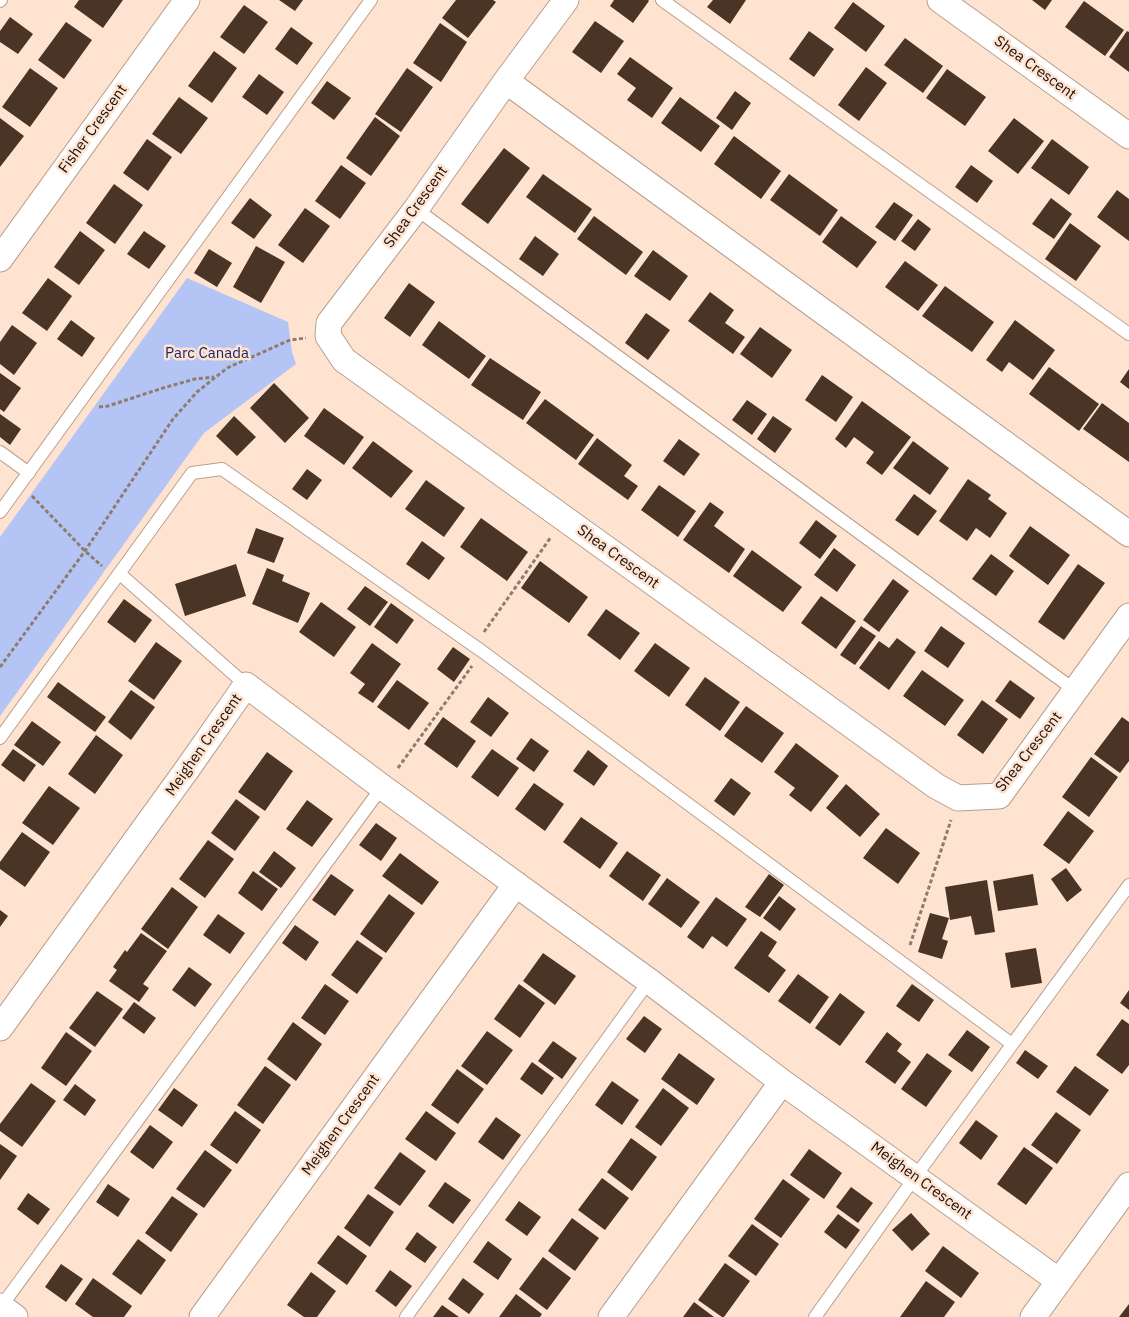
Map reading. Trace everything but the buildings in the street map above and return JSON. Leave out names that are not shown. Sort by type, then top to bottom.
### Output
[{"type":"street","name":"Fisher Crescent","points":[[0,259],[186,0]]},
{"type":"street","name":"Shea Crescent","points":[[566,0],[506,81],[416,209],[329,323],[328,336],[344,360],[928,780],[958,798],[999,796],[1129,616]]},
{"type":"street","name":"Shea Crescent","points":[[940,0],[1129,136]]},
{"type":"street","points":[[506,81],[1129,534]]},
{"type":"street","name":"Meighen Crescent","points":[[0,1028],[246,686],[649,981],[782,1082],[1059,1281]]},
{"type":"street","name":"Meighen Crescent","points":[[202,1317],[516,884]]},
{"type":"street","points":[[611,1317],[782,1082]]},
{"type":"street","points":[[1033,1317],[1129,1185]]},
{"type":"lane","points":[[0,512],[370,0]]},
{"type":"lane","points":[[662,0],[1129,334]]},
{"type":"lane","points":[[416,209],[1076,691]]},
{"type":"lane","points":[[0,452],[29,473]]},
{"type":"lane","points":[[0,738],[192,473],[222,469],[478,648],[1012,1044]]},
{"type":"lane","points":[[120,574],[246,686]]},
{"type":"lane","points":[[4,1309],[382,787]]},
{"type":"lane","points":[[815,1317],[1129,885]]},
{"type":"lane","points":[[406,1317],[649,981]]},
{"type":"path","points":[[0,667],[85,551],[173,419],[197,392],[226,368],[290,340]]},
{"type":"path","points":[[74,410],[108,406],[195,379],[214,377]]},
{"type":"path","points":[[29,473],[26,489],[85,551],[110,573],[120,574]]},
{"type":"path","points":[[398,768],[552,535]]},
{"type":"path","points":[[904,963],[947,832]]},
{"type":"green space","name":"Parc Canada","points":[[187,278],[288,322],[292,352],[296,364],[204,433],[0,716],[0,537]]}]
